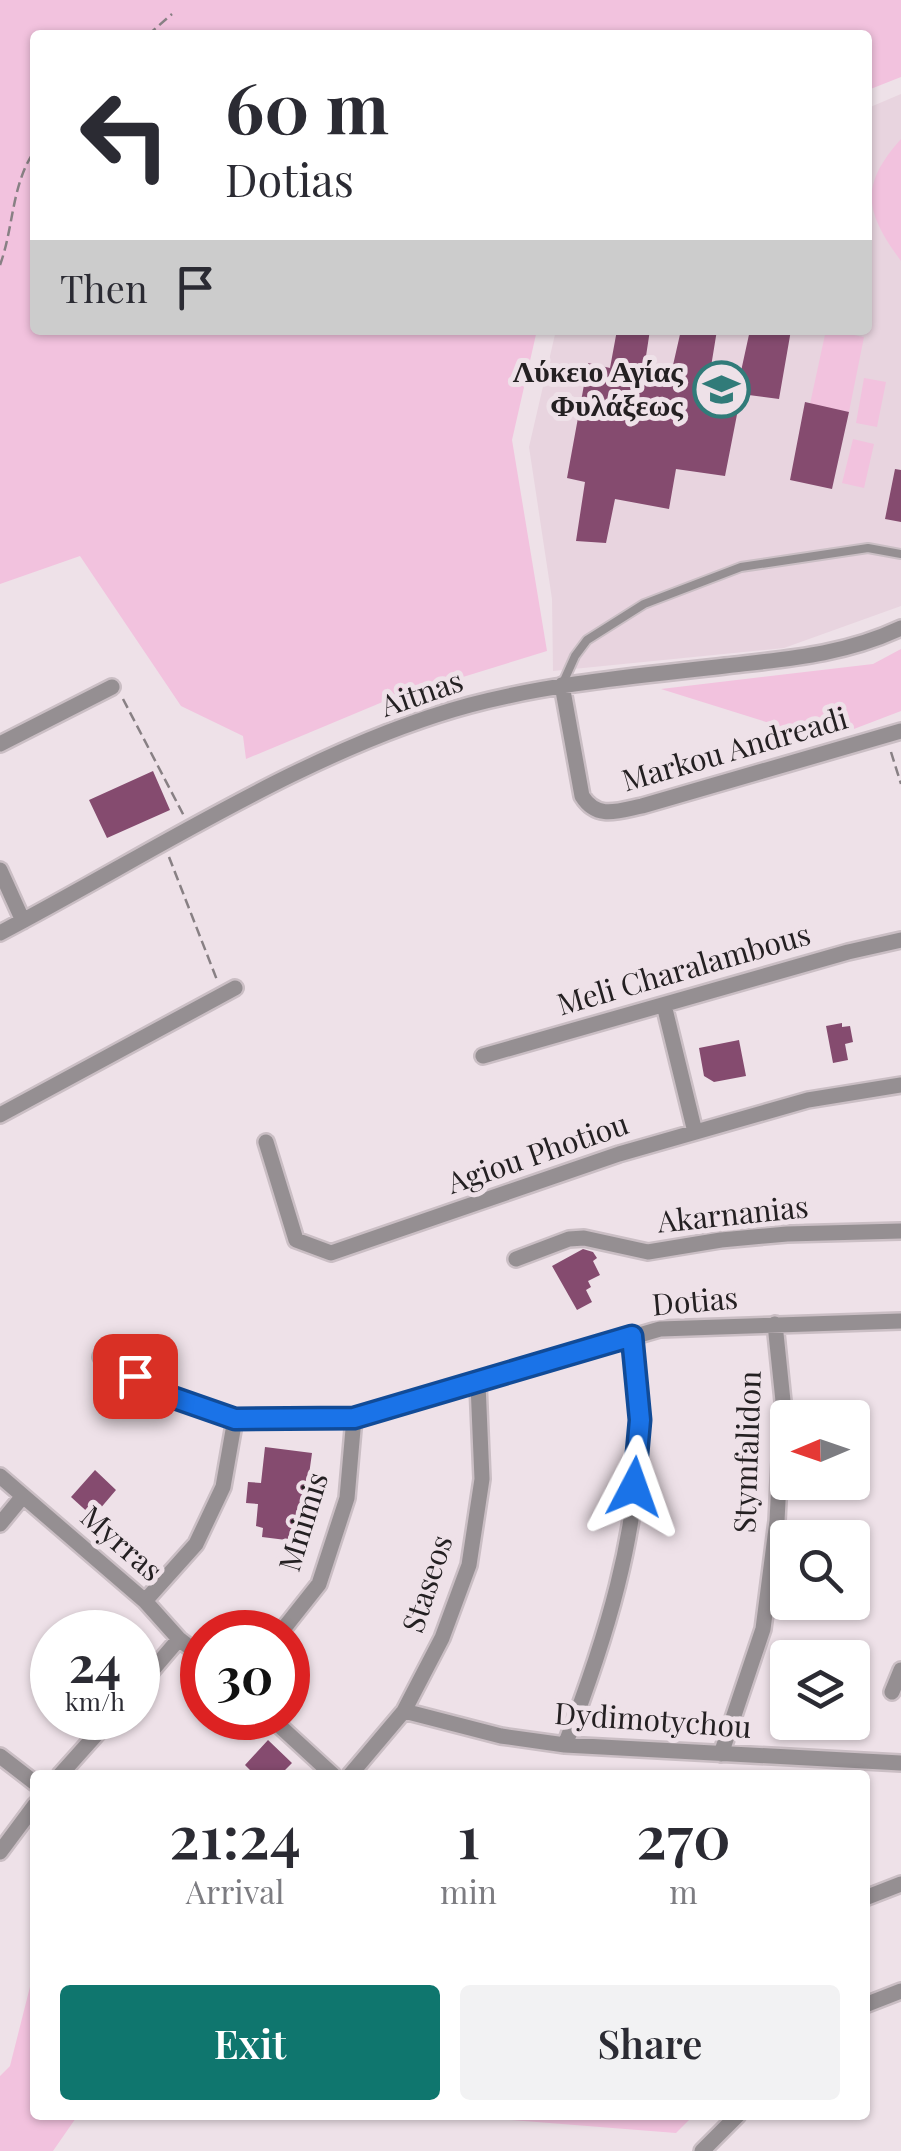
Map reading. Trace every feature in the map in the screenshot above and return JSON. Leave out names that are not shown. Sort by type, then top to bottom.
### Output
[{"type":"street","name":"Aitnas","points":[[0,934],[276,784],[371,740],[468,706],[562,685],[817,657],[873,641],[901,628]]},
{"type":"street","name":"Markou Andreadi","points":[[562,685],[582,796],[589,808],[601,813],[642,806],[894,734]]},
{"type":"street","points":[[0,744],[112,687]]},
{"type":"street","points":[[0,870],[24,921]]},
{"type":"street","name":"Meli Charalambous","points":[[483,1056],[901,940]]},
{"type":"street","points":[[0,1115],[229,992]]},
{"type":"street","points":[[664,1005],[695,1132]]},
{"type":"street","name":"Agiou Photiou","points":[[266,1142],[296,1240],[331,1253],[619,1154],[808,1100],[901,1086]]},
{"type":"street","name":"Akarnanias","points":[[516,1259],[569,1239],[584,1238],[648,1252],[754,1237],[901,1231]]},
{"type":"street","name":"Dotias","points":[[101,1357],[169,1396],[235,1419],[354,1418],[660,1329],[901,1321]]},
{"type":"street","name":"Stymfalidon","points":[[720,1754],[763,1629],[777,1521],[783,1400],[775,1324]]},
{"type":"street","points":[[565,1745],[601,1652],[632,1520],[640,1420],[632,1336]]},
{"type":"street","name":"Staseos","points":[[354,1770],[404,1710],[442,1638],[470,1565],[482,1478],[478,1384]]},
{"type":"street","name":"Mnimis","points":[[298,1610],[319,1584],[347,1498],[354,1418]]},
{"type":"street","points":[[145,1601],[196,1544],[223,1487],[235,1419]]},
{"type":"street","name":"Myrras","points":[[0,1476],[145,1601],[180,1639]]},
{"type":"street","points":[[0,1524],[23,1496]]},
{"type":"street","points":[[160,1662],[180,1639]]},
{"type":"street","points":[[892,1692],[901,1670]]},
{"type":"street","name":"Dydimotychou","points":[[404,1710],[500,1736],[565,1745],[901,1763]]},
{"type":"street","points":[[64,1770],[91,1740]]},
{"type":"street","points":[[294,1740],[327,1770]]},
{"type":"street","points":[[0,1756],[30,1780]]},
{"type":"street","points":[[0,1852],[30,1812]]},
{"type":"street","points":[[870,1896],[901,1884]]},
{"type":"street","points":[[870,2003],[901,1991]]},
{"type":"street","points":[[702,2151],[733,2120]]},
{"type":"lane","points":[[562,685],[587,640],[644,604],[742,568],[868,548],[901,554]]},
{"type":"path","points":[[154,30],[172,14]]},
{"type":"path","points":[[0,265],[12,208],[30,157]]},
{"type":"path","points":[[112,687],[117,688],[191,830]]},
{"type":"path","points":[[894,734],[901,784]]},
{"type":"path","points":[[164,845],[229,992]]},
{"type":"shaded area","points":[[0,0],[901,0],[901,77],[872,88],[872,30],[30,30],[30,335],[536,335],[512,440],[547,651],[385,701],[246,759],[243,736],[181,706],[80,556],[0,584]]},
{"type":"shaded area","name":"Λύκειο Αγίας Φυλάξεως","points":[[901,94],[901,606],[784,648],[553,671],[552,599],[529,447],[555,335],[872,335],[872,106]]},
{"type":"shaded area","points":[[901,139],[901,261],[880,228],[872,199],[878,171]]},
{"type":"shaded area","points":[[825,335],[864,337],[849,412],[810,404]]},
{"type":"shaded area","points":[[864,378],[886,382],[877,427],[856,423]]},
{"type":"shaded area","points":[[853,439],[874,444],[864,488],[842,483]]},
{"type":"shaded area","points":[[901,649],[901,711],[846,732],[779,726],[661,689],[873,664]]},
{"type":"shaded area","points":[[30,1987],[30,2120],[75,2120],[53,2151],[0,2151],[0,2076],[10,2066]]},
{"type":"shaded area","points":[[510,2120],[689,2120],[676,2133]]},
{"type":"building","points":[[616,335],[649,335],[644,369],[671,374],[680,335],[716,335],[709,379],[738,385],[749,335],[790,335],[779,399],[741,394],[725,476],[676,469],[669,509],[615,499],[606,543],[576,541],[585,482],[567,478],[588,363],[610,368]]},
{"type":"building","points":[[805,402],[849,412],[832,489],[790,480]]},
{"type":"building","points":[[895,469],[901,470],[901,522],[885,519]]},
{"type":"building","points":[[153,771],[170,810],[107,838],[89,800]]},
{"type":"building","points":[[842,1023],[842,1027],[850,1026],[853,1042],[845,1044],[848,1060],[833,1063],[826,1026]]},
{"type":"building","points":[[739,1040],[746,1076],[714,1082],[704,1076],[699,1048]]},
{"type":"building","points":[[583,1249],[597,1258],[593,1261],[600,1275],[588,1281],[591,1287],[586,1290],[592,1302],[577,1310],[552,1266]]},
{"type":"building","points":[[265,1447],[312,1453],[307,1489],[321,1491],[318,1511],[305,1510],[302,1532],[295,1531],[294,1541],[262,1537],[263,1528],[256,1526],[258,1504],[246,1503],[248,1482],[261,1483]]},
{"type":"building","points":[[95,1470],[116,1490],[93,1517],[71,1497]]},
{"type":"building","points":[[268,1740],[292,1763],[285,1770],[250,1770],[245,1765]]},
{"type":"place","name":"Λύκειο Αγίας Φυλάξεως","points":[[722,389]]},
{"type":"route","points":[[135,1376],[169,1396],[235,1419],[354,1418],[632,1336],[640,1420],[634,1487]]}]
